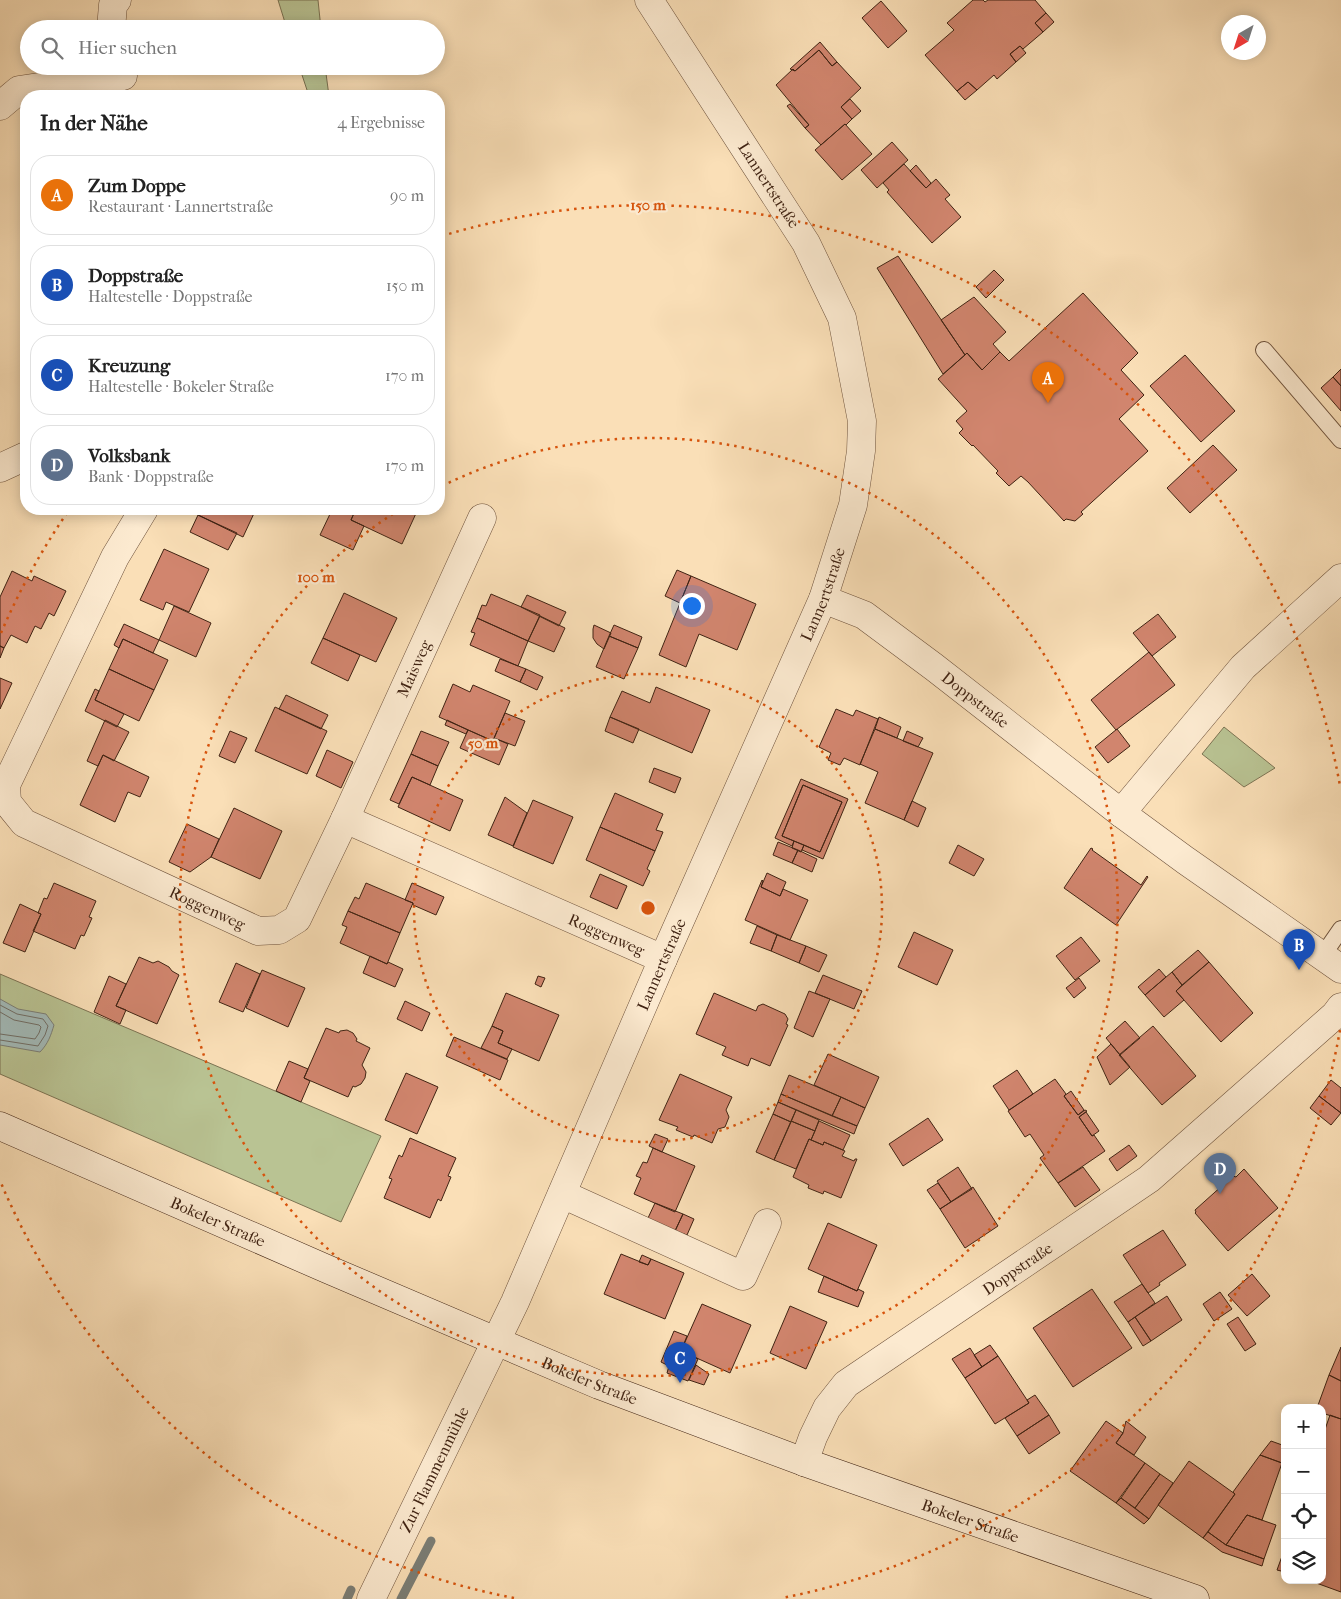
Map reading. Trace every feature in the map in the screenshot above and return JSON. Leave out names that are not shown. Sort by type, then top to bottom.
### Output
[{"type":"street","points":[[112,20],[113,5],[117,0]]},
{"type":"street","name":"Lannertstraße","points":[[496,1341],[515,1302],[663,959],[823,599],[853,505],[862,452],[862,421],[842,318],[806,243],[649,0]]},
{"type":"street","points":[[0,106],[19,90],[79,81],[124,80]]},
{"type":"street","points":[[0,468],[20,459]]},
{"type":"street","name":"Roggenweg","points":[[140,515],[114,557],[6,785],[7,802],[24,823],[258,931],[279,930],[297,918],[345,819],[663,959]]},
{"type":"street","name":"Maisweg","points":[[345,819],[482,518]]},
{"type":"street","points":[[1121,813],[1243,667],[1341,578]]},
{"type":"street","name":"Doppstraße","points":[[823,599],[864,615],[934,667],[1121,813],[1332,962]]},
{"type":"street","name":"Doppstraße","points":[[804,1462],[813,1437],[827,1408],[846,1384],[1149,1179],[1335,1015],[1341,1007]]},
{"type":"street","name":"Bokeler Straße","points":[[0,1126],[599,1385],[804,1462],[1195,1599]]},
{"type":"street","points":[[562,1194],[743,1276],[767,1223]]},
{"type":"street","name":"Zur Flammenmühle","points":[[372,1599],[496,1341]]},
{"type":"lane","points":[[1264,350],[1341,440]]},
{"type":"lane","points":[[1332,962],[1341,929]]},
{"type":"green space","points":[[278,0],[318,0],[320,20],[284,20]]},
{"type":"green space","points":[[302,75],[326,75],[328,90],[307,90]]},
{"type":"green space","points":[[1224,727],[1275,768],[1244,787],[1202,754]]},
{"type":"green space","points":[[0,974],[381,1136],[341,1222],[0,1074]]},
{"type":"water","points":[[0,999],[18,1009],[46,1014],[54,1025],[47,1043],[40,1052],[0,1045]]},
{"type":"building","points":[[973,0],[983,0],[985,2],[988,0],[1035,0],[1046,13],[1035,23],[1043,32],[1023,49],[1020,46],[1010,54],[1016,62],[997,79],[994,75],[977,90],[968,82],[957,91],[925,55],[954,30],[947,23]]},
{"type":"building","points":[[881,1],[907,31],[888,48],[862,18]]},
{"type":"building","points":[[1046,13],[1054,22],[1043,32],[1035,23]]},
{"type":"building","points":[[820,42],[837,62],[832,66],[819,50],[795,71],[790,69]]},
{"type":"building","points":[[1020,46],[1026,53],[1016,62],[1010,54]]},
{"type":"building","points":[[819,50],[832,66],[837,62],[861,88],[841,107],[852,119],[821,145],[805,128],[809,125],[776,85],[793,69],[795,71]]},
{"type":"building","points":[[968,82],[977,90],[965,100],[957,91]]},
{"type":"building","points":[[850,99],[861,111],[852,119],[841,107]]},
{"type":"building","points":[[790,104],[809,125],[805,128],[787,106]]},
{"type":"building","points":[[845,124],[872,154],[842,180],[815,150]]},
{"type":"building","points":[[892,142],[908,160],[877,188],[861,170]]},
{"type":"building","points":[[904,164],[926,188],[936,179],[950,195],[945,199],[961,217],[932,243],[887,192],[889,190],[883,183]]},
{"type":"building","points":[[916,165],[931,183],[926,188],[910,171]]},
{"type":"building","points":[[898,256],[965,355],[943,374],[877,268]]},
{"type":"building","points":[[994,270],[1004,280],[986,298],[976,287]]},
{"type":"building","points":[[1083,293],[1138,353],[1121,370],[1144,395],[1119,419],[1148,451],[1081,512],[1083,514],[1075,521],[1066,519],[1064,521],[1021,476],[1009,486],[996,473],[998,471],[959,433],[963,429],[956,421],[967,411],[938,379],[967,353],[982,370],[1000,352],[1009,361]]},
{"type":"building","points":[[974,297],[1006,332],[993,344],[1000,352],[982,370],[967,353],[965,355],[941,320]]},
{"type":"building","points":[[1185,355],[1235,411],[1201,442],[1150,386]]},
{"type":"building","points":[[1341,369],[1341,386],[1333,377]]},
{"type":"building","points":[[1333,377],[1341,386],[1341,411],[1321,388]]},
{"type":"building","points":[[1213,445],[1237,470],[1190,513],[1167,488]]},
{"type":"building","points":[[198,515],[253,515],[243,537]]},
{"type":"building","points":[[198,515],[237,533],[228,550],[190,532]]},
{"type":"building","points":[[330,515],[353,515],[351,520],[364,526],[353,550],[320,535]]},
{"type":"building","points":[[353,515],[415,515],[402,544],[351,520]]},
{"type":"building","points":[[164,549],[209,569],[189,612],[166,602],[163,610],[140,600]]},
{"type":"building","points":[[677,570],[691,576],[680,603],[665,596]]},
{"type":"building","points":[[12,571],[32,581],[34,576],[66,591],[54,616],[49,613],[41,629],[35,626],[27,643],[11,635],[4,648],[0,646],[0,597]]},
{"type":"building","points":[[691,576],[756,604],[737,650],[699,634],[686,667],[659,655]]},
{"type":"building","points":[[344,593],[397,618],[376,662],[323,638]]},
{"type":"building","points":[[491,594],[540,615],[528,641],[477,618],[482,605],[486,606]]},
{"type":"building","points":[[527,595],[566,612],[559,626],[521,607]]},
{"type":"building","points":[[174,606],[211,623],[196,657],[159,640]]},
{"type":"building","points":[[1158,614],[1176,637],[1152,656],[1133,633]]},
{"type":"building","points":[[540,616],[565,628],[554,652],[528,641]]},
{"type":"building","points":[[477,618],[528,641],[518,666],[470,645],[475,633],[471,632]]},
{"type":"building","points":[[124,624],[159,640],[153,653],[123,639],[119,648],[114,645]]},
{"type":"building","points":[[594,625],[611,633],[604,649],[593,638]]},
{"type":"building","points":[[614,625],[642,637],[638,648],[609,636]]},
{"type":"building","points":[[609,636],[638,648],[624,679],[596,667]]},
{"type":"building","points":[[323,638],[360,655],[348,681],[311,663]]},
{"type":"building","points":[[123,639],[168,660],[154,690],[109,669]]},
{"type":"building","points":[[0,646],[4,648],[0,658]]},
{"type":"building","points":[[1149,652],[1175,685],[1116,730],[1091,700]]},
{"type":"building","points":[[500,659],[526,669],[520,682],[495,671]]},
{"type":"building","points":[[109,669],[154,690],[139,721],[95,700]]},
{"type":"building","points":[[526,669],[543,677],[537,690],[520,682]]},
{"type":"building","points":[[0,678],[12,683],[0,709]]},
{"type":"building","points":[[453,684],[470,692],[473,685],[510,701],[493,741],[439,717]]},
{"type":"building","points":[[656,687],[710,710],[692,753],[610,717],[622,691],[650,703]]},
{"type":"building","points":[[95,689],[99,691],[95,700],[124,714],[117,727],[85,711]]},
{"type":"building","points":[[286,695],[328,715],[321,729],[279,709]]},
{"type":"building","points":[[275,707],[327,731],[307,774],[255,751]]},
{"type":"building","points":[[836,709],[853,716],[856,710],[878,719],[860,765],[844,758],[840,765],[828,760],[831,753],[819,747]]},
{"type":"building","points":[[505,713],[525,721],[515,746],[494,738]]},
{"type":"building","points":[[610,717],[639,729],[633,743],[605,731]]},
{"type":"building","points":[[879,717],[901,727],[897,738],[875,729]]},
{"type":"building","points":[[105,720],[129,732],[114,761],[103,755],[98,766],[87,761]]},
{"type":"building","points":[[447,720],[468,730],[466,734],[445,725]]},
{"type":"building","points":[[875,729],[933,753],[904,820],[865,803],[878,772],[860,764]]},
{"type":"building","points":[[1117,729],[1130,746],[1108,763],[1095,747]]},
{"type":"building","points":[[468,730],[493,741],[494,738],[508,744],[499,765],[460,748]]},
{"type":"building","points":[[230,731],[247,738],[235,763],[219,756]]},
{"type":"building","points":[[421,731],[449,742],[438,766],[411,754]]},
{"type":"building","points":[[907,731],[923,738],[918,747],[903,741]]},
{"type":"building","points":[[327,750],[353,762],[341,788],[316,776]]},
{"type":"building","points":[[411,754],[438,766],[430,785],[412,777],[399,804],[390,800]]},
{"type":"building","points":[[103,755],[149,777],[140,797],[128,792],[115,822],[80,805]]},
{"type":"building","points":[[654,768],[681,778],[675,793],[649,782]]},
{"type":"building","points":[[412,777],[463,800],[450,831],[398,807]]},
{"type":"building","points":[[801,779],[848,799],[823,859],[802,850],[804,845],[820,852],[842,802],[803,785],[782,836],[794,841],[792,846],[775,838]]},
{"type":"building","points":[[803,785],[842,802],[820,852],[782,836]]},
{"type":"building","points":[[615,793],[663,814],[656,830],[663,832],[655,851],[600,827]]},
{"type":"building","points":[[505,797],[527,813],[513,846],[488,835]]},
{"type":"building","points":[[533,800],[573,817],[553,864],[513,847]]},
{"type":"building","points":[[912,801],[926,808],[918,827],[904,820]]},
{"type":"building","points":[[234,808],[282,831],[260,879],[211,857]]},
{"type":"building","points":[[187,824],[219,839],[211,857],[190,872],[169,862]]},
{"type":"building","points":[[600,827],[655,851],[647,869],[650,871],[643,886],[586,860]]},
{"type":"building","points":[[794,841],[804,845],[801,852],[792,848]]},
{"type":"building","points":[[778,842],[798,850],[792,863],[773,855]]},
{"type":"building","points":[[958,845],[984,859],[974,876],[949,863]]},
{"type":"building","points":[[1091,848],[1141,885],[1148,877],[1116,925],[1064,888]]},
{"type":"building","points":[[798,850],[817,859],[812,872],[792,863]]},
{"type":"building","points":[[767,873],[786,882],[780,896],[761,887]]},
{"type":"building","points":[[600,874],[627,886],[617,909],[590,897]]},
{"type":"building","points":[[762,880],[761,887],[780,896],[783,889],[808,900],[790,940],[745,920]]},
{"type":"building","points":[[54,883],[96,901],[89,917],[92,918],[84,936],[81,935],[75,949],[33,931],[41,914],[38,913],[44,898],[47,899]]},
{"type":"building","points":[[366,883],[413,903],[400,933],[348,911],[355,897],[359,899]]},
{"type":"building","points":[[412,883],[444,897],[436,915],[405,900]]},
{"type":"building","points":[[20,904],[41,914],[25,952],[3,943]]},
{"type":"building","points":[[348,911],[400,933],[387,964],[340,943],[347,927],[342,925]]},
{"type":"building","points":[[757,926],[777,935],[771,951],[750,943]]},
{"type":"building","points":[[914,932],[953,950],[937,985],[898,967]]},
{"type":"building","points":[[777,935],[806,946],[799,963],[771,951]]},
{"type":"building","points":[[1081,937],[1100,961],[1075,980],[1056,956]]},
{"type":"building","points":[[806,946],[827,955],[819,972],[799,963]]},
{"type":"building","points":[[1198,950],[1209,962],[1182,985],[1172,972]]},
{"type":"building","points":[[370,956],[403,969],[395,987],[363,973]]},
{"type":"building","points":[[139,957],[153,963],[158,961],[179,975],[157,1024],[116,1006]]},
{"type":"building","points":[[1209,962],[1253,1013],[1221,1042],[1176,991]]},
{"type":"building","points":[[236,963],[260,974],[243,1012],[219,1002]]},
{"type":"building","points":[[1159,969],[1166,977],[1145,995],[1138,987]]},
{"type":"building","points":[[262,970],[305,988],[288,1027],[246,1008]]},
{"type":"building","points":[[1172,972],[1182,985],[1176,991],[1184,1000],[1164,1017],[1145,995]]},
{"type":"building","points":[[823,975],[862,991],[854,1009],[815,993]]},
{"type":"building","points":[[109,976],[126,984],[116,1006],[126,1010],[120,1024],[94,1012]]},
{"type":"building","points":[[538,976],[545,978],[541,987],[535,984]]},
{"type":"building","points":[[1079,978],[1086,988],[1074,998],[1066,988]]},
{"type":"building","points":[[809,991],[830,999],[813,1037],[794,1028]]},
{"type":"building","points":[[506,993],[559,1015],[539,1061],[498,1043],[503,1031],[492,1026]]},
{"type":"building","points":[[714,993],[756,1011],[758,1006],[763,1004],[785,1014],[788,1019],[786,1024],[788,1025],[770,1066],[751,1058],[748,1066],[722,1055],[726,1047],[696,1034]]},
{"type":"building","points":[[405,1001],[430,1013],[422,1031],[397,1019]]},
{"type":"building","points":[[1125,1021],[1140,1038],[1120,1055],[1106,1038]]},
{"type":"building","points":[[492,1026],[503,1031],[498,1043],[512,1049],[507,1059],[481,1048]]},
{"type":"building","points":[[1153,1026],[1196,1076],[1162,1105],[1119,1055]]},
{"type":"building","points":[[326,1028],[339,1033],[340,1031],[347,1030],[353,1033],[357,1039],[356,1041],[370,1048],[362,1065],[366,1072],[365,1078],[361,1084],[353,1086],[348,1097],[304,1078]]},
{"type":"building","points":[[454,1037],[508,1060],[500,1080],[446,1056]]},
{"type":"building","points":[[1111,1044],[1130,1067],[1110,1085],[1097,1057]]},
{"type":"building","points":[[828,1054],[879,1077],[865,1108],[814,1085]]},
{"type":"building","points":[[289,1061],[308,1069],[304,1078],[310,1081],[301,1102],[276,1091]]},
{"type":"building","points":[[1017,1070],[1033,1094],[1009,1110],[993,1086]]},
{"type":"building","points":[[406,1073],[438,1087],[417,1134],[385,1120]]},
{"type":"building","points":[[680,1074],[732,1097],[726,1110],[729,1117],[725,1127],[718,1129],[712,1143],[676,1130],[678,1127],[659,1120]]},
{"type":"building","points":[[789,1075],[841,1097],[832,1116],[781,1094]]},
{"type":"building","points":[[1055,1079],[1066,1094],[1064,1096],[1078,1115],[1085,1110],[1087,1111],[1079,1117],[1105,1151],[1058,1183],[1040,1158],[1044,1155],[1030,1134],[1025,1137],[1008,1111]]},
{"type":"building","points":[[1331,1080],[1341,1088],[1341,1113],[1319,1096]]},
{"type":"building","points":[[1071,1091],[1084,1110],[1078,1115],[1064,1096]]},
{"type":"building","points":[[781,1094],[857,1126],[854,1134],[778,1102]]},
{"type":"building","points":[[1319,1096],[1341,1113],[1331,1125],[1310,1108]]},
{"type":"building","points":[[841,1097],[865,1108],[857,1126],[832,1116]]},
{"type":"building","points":[[778,1102],[796,1110],[791,1122],[773,1114]]},
{"type":"building","points":[[796,1110],[819,1120],[815,1131],[791,1121]]},
{"type":"building","points":[[1086,1112],[1099,1131],[1092,1136],[1079,1117]]},
{"type":"building","points":[[773,1114],[791,1122],[774,1160],[756,1152]]},
{"type":"building","points":[[928,1118],[943,1140],[903,1166],[889,1144]]},
{"type":"building","points":[[791,1121],[815,1131],[811,1140],[809,1139],[796,1169],[774,1160]]},
{"type":"building","points":[[819,1121],[850,1135],[843,1150],[824,1142],[823,1145],[811,1140]]},
{"type":"building","points":[[655,1134],[668,1139],[662,1152],[649,1146]]},
{"type":"building","points":[[410,1138],[456,1158],[448,1176],[451,1177],[441,1201],[438,1199],[430,1218],[384,1198],[392,1179],[389,1178],[399,1155],[402,1157]]},
{"type":"building","points":[[809,1139],[823,1145],[824,1142],[845,1151],[842,1156],[854,1161],[857,1159],[841,1198],[824,1191],[823,1194],[808,1188],[809,1185],[793,1177]]},
{"type":"building","points":[[1129,1145],[1137,1156],[1117,1171],[1109,1159]]},
{"type":"building","points":[[653,1148],[695,1166],[675,1212],[634,1194],[641,1178],[636,1176],[643,1162],[647,1163]]},
{"type":"building","points":[[958,1167],[972,1189],[951,1202],[937,1181]]},
{"type":"building","points":[[1083,1167],[1100,1190],[1075,1207],[1058,1183]]},
{"type":"building","points":[[1244,1169],[1278,1208],[1228,1251],[1195,1213],[1195,1210],[1233,1176],[1236,1177]]},
{"type":"building","points":[[938,1183],[951,1202],[940,1209],[927,1190]]},
{"type":"building","points":[[973,1187],[998,1226],[965,1248],[940,1209]]},
{"type":"building","points":[[655,1203],[683,1214],[675,1231],[648,1218]]},
{"type":"building","points":[[683,1214],[694,1219],[687,1235],[675,1231]]},
{"type":"building","points":[[828,1223],[877,1245],[857,1291],[808,1269]]},
{"type":"building","points":[[1163,1230],[1186,1265],[1159,1283],[1160,1285],[1148,1293],[1123,1255]]},
{"type":"building","points":[[621,1254],[648,1265],[651,1259],[684,1273],[665,1319],[604,1294]]},
{"type":"building","points":[[642,1255],[651,1259],[648,1265],[639,1262]]},
{"type":"building","points":[[1252,1274],[1270,1296],[1247,1316],[1228,1295]]},
{"type":"building","points":[[824,1276],[857,1291],[858,1289],[864,1292],[858,1307],[818,1292]]},
{"type":"building","points":[[1142,1284],[1155,1303],[1128,1322],[1114,1302]]},
{"type":"building","points":[[1092,1289],[1132,1348],[1073,1387],[1033,1328]]},
{"type":"building","points":[[1220,1292],[1232,1309],[1214,1321],[1203,1304]]},
{"type":"building","points":[[1167,1296],[1182,1320],[1151,1341],[1135,1317]]},
{"type":"building","points":[[702,1304],[751,1325],[730,1373],[681,1351]]},
{"type":"building","points":[[790,1306],[827,1322],[806,1369],[770,1353]]},
{"type":"building","points":[[1135,1317],[1151,1341],[1143,1346],[1128,1322]]},
{"type":"building","points":[[1238,1317],[1256,1344],[1245,1351],[1227,1324]]},
{"type":"building","points":[[674,1331],[687,1336],[681,1351],[698,1359],[688,1381],[667,1373],[669,1366],[661,1362]]},
{"type":"building","points":[[990,1345],[998,1356],[982,1367],[974,1355]]},
{"type":"building","points":[[1341,1347],[1341,1381],[1329,1375]]},
{"type":"building","points":[[970,1348],[982,1367],[965,1378],[952,1359]]},
{"type":"building","points":[[998,1356],[1029,1403],[995,1424],[965,1378]]},
{"type":"building","points":[[696,1365],[709,1374],[704,1385],[689,1380]]},
{"type":"building","points":[[1329,1375],[1341,1381],[1341,1419],[1326,1414],[1326,1404],[1318,1404]]},
{"type":"building","points":[[1035,1395],[1049,1415],[1017,1436],[1005,1418],[1029,1403],[1027,1400]]},
{"type":"building","points":[[1049,1415],[1060,1433],[1029,1454],[1017,1436]]},
{"type":"building","points":[[1330,1415],[1341,1419],[1341,1592],[1319,1584],[1326,1584],[1326,1426]]},
{"type":"building","points":[[1106,1421],[1123,1433],[1116,1443],[1145,1463],[1116,1503],[1070,1471]]},
{"type":"building","points":[[1126,1421],[1146,1437],[1134,1455],[1116,1443],[1123,1433]]},
{"type":"building","points":[[1271,1441],[1281,1445],[1281,1463],[1260,1455]]},
{"type":"building","points":[[1260,1455],[1281,1463],[1262,1520],[1247,1515],[1226,1545],[1208,1532],[1235,1494],[1233,1492]]},
{"type":"building","points":[[1189,1461],[1235,1494],[1203,1538],[1158,1505]]},
{"type":"building","points":[[1145,1463],[1160,1474],[1135,1508],[1121,1498]]},
{"type":"building","points":[[1160,1474],[1173,1483],[1149,1519],[1135,1508]]},
{"type":"building","points":[[1121,1498],[1149,1519],[1144,1524],[1116,1503]]},
{"type":"building","points":[[1247,1515],[1276,1525],[1264,1559],[1226,1545]]},
{"type":"building","points":[[1208,1532],[1226,1545],[1264,1559],[1262,1566],[1222,1552],[1203,1538]]},
{"type":"building","points":[[1281,1559],[1281,1571],[1277,1570]]},
{"type":"waterway","points":[[401,1599],[431,1541]]},
{"type":"waterway","points":[[347,1599],[351,1590]]},
{"type":"place","name":"Zum Doppe","points":[[1048,403]]},
{"type":"place","name":"Doppstraße","points":[[1299,970]]},
{"type":"place","name":"Volksbank","points":[[1220,1194]]},
{"type":"place","name":"Kreuzung","points":[[680,1383]]}]
